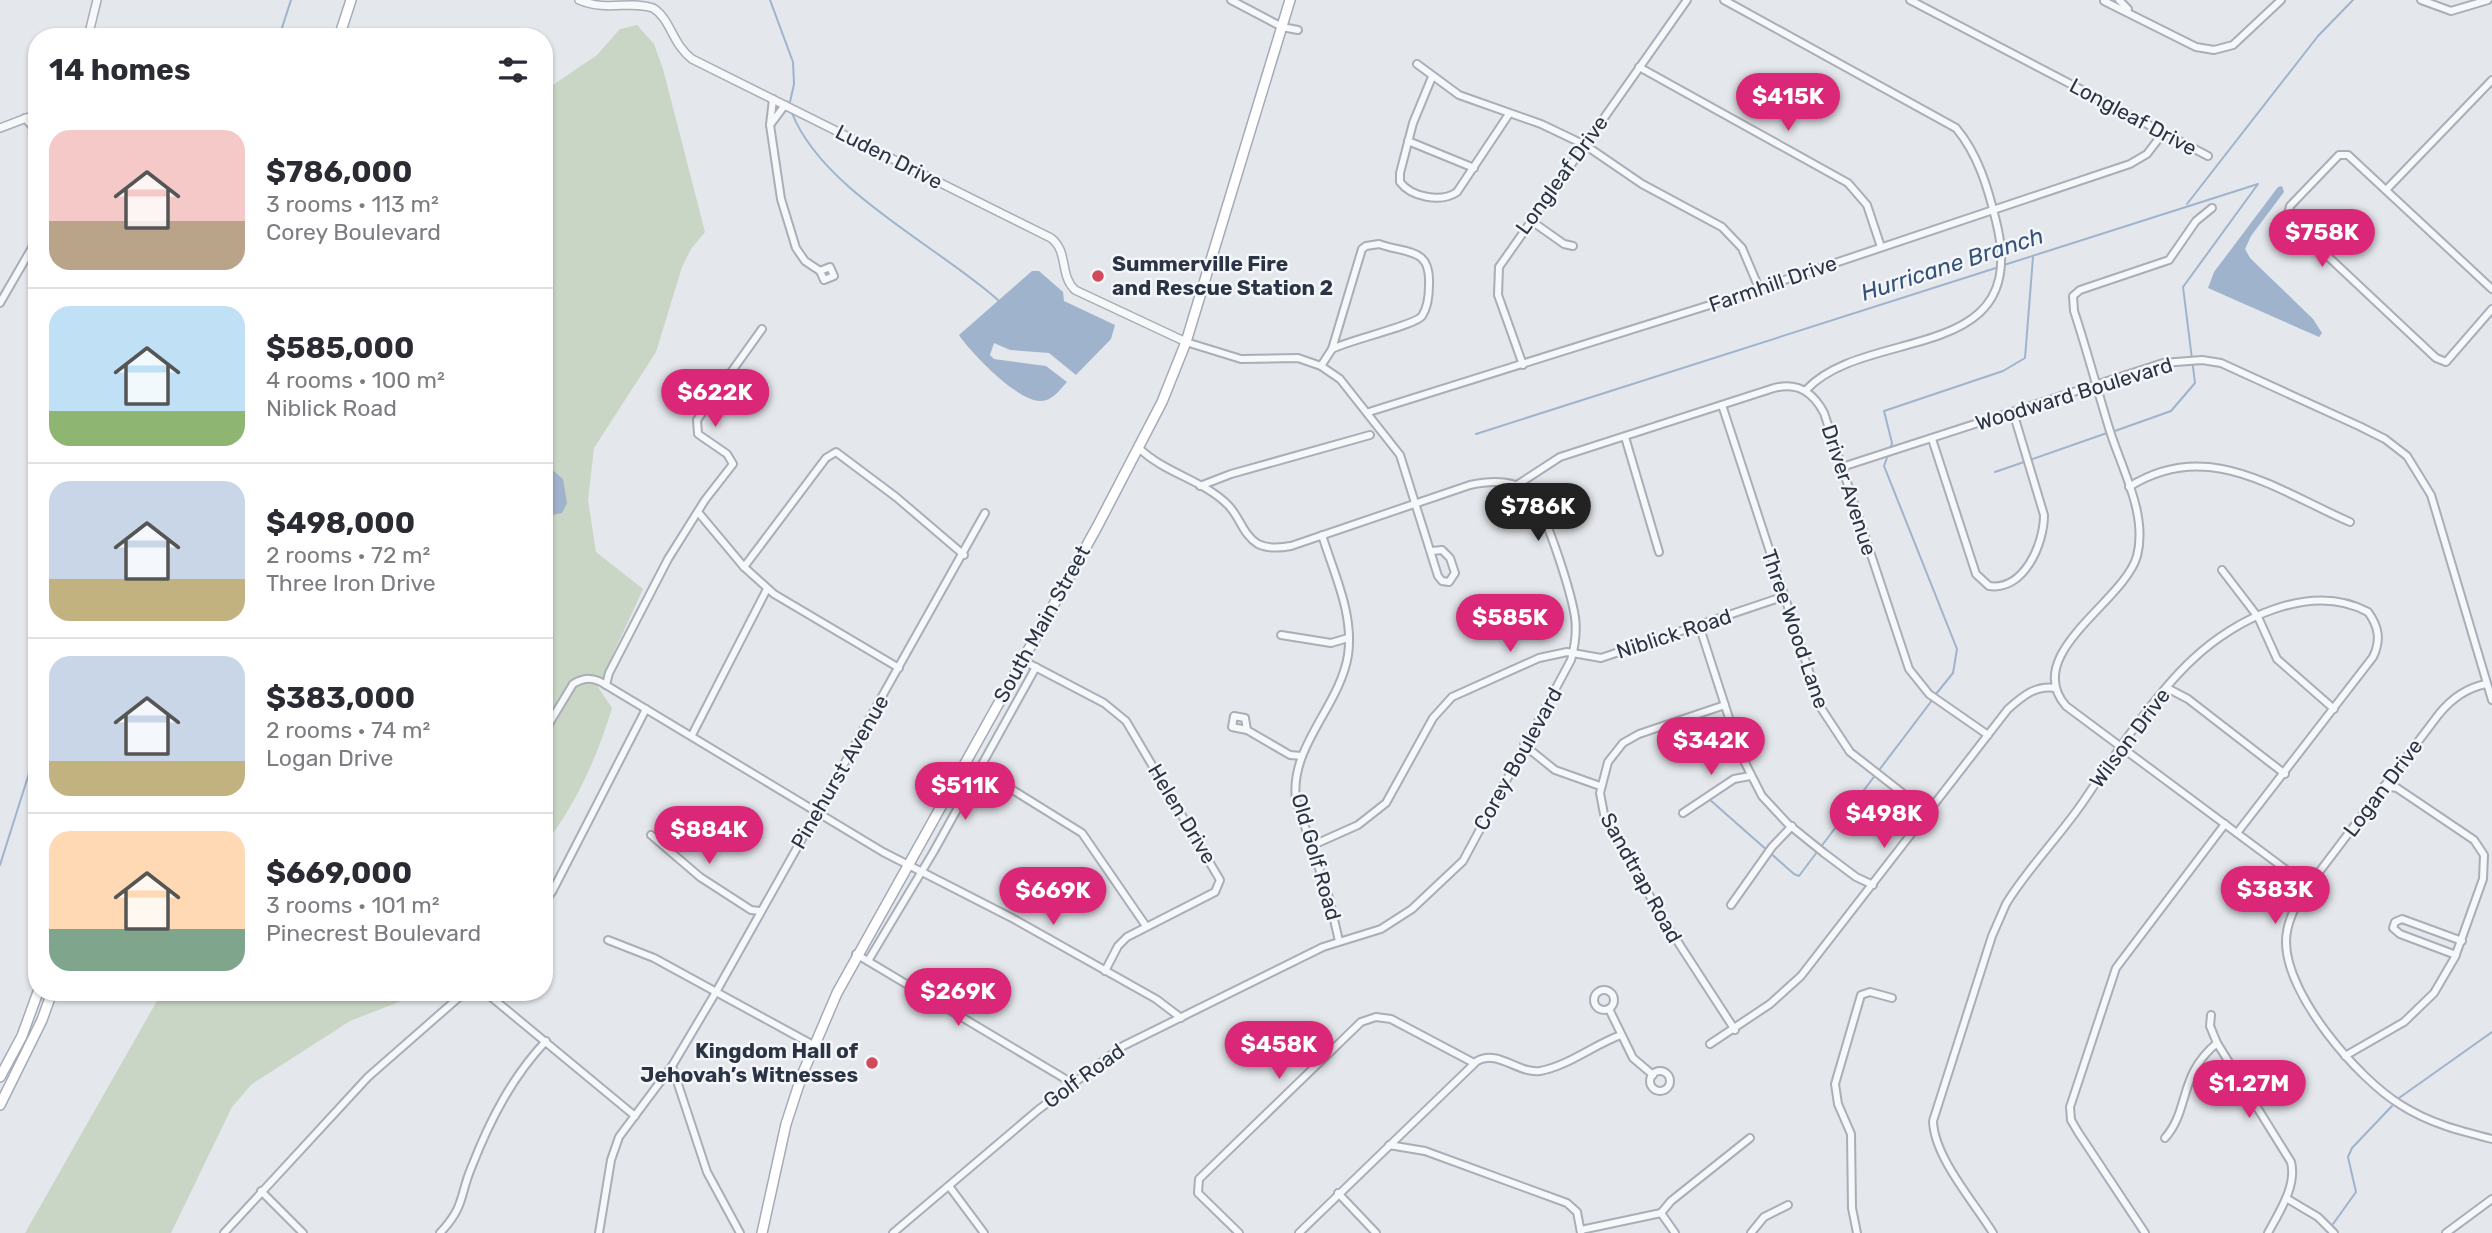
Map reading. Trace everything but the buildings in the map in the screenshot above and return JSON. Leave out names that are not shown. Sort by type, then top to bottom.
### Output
[{"type":"main road","points":[[342,28],[351,0]]},
{"type":"main road","name":"South Main Street","points":[[762,1233],[786,1124],[813,1045],[856,954],[1140,450],[1186,342],[1290,0]]},
{"type":"main road","points":[[0,1077],[22,1036],[35,1001]]},
{"type":"main road","points":[[0,1105],[49,1001]]},
{"type":"street","points":[[90,28],[97,0]]},
{"type":"street","name":"Luden Drive","points":[[579,0],[597,6],[632,2],[648,5],[662,15],[673,39],[684,53],[1051,238],[1060,249],[1065,278],[1075,290],[1186,342]]},
{"type":"street","points":[[1231,0],[1282,27],[1298,30]]},
{"type":"street","name":"Longleaf Drive","points":[[1523,365],[1506,322],[1497,281],[1503,259],[1687,0]]},
{"type":"street","points":[[1140,450],[1151,460],[1200,486],[1228,506],[1244,530],[1260,545],[1283,547],[1485,482],[1517,485],[1560,457],[1783,386],[1796,386],[1806,390],[1823,374],[1947,333],[1980,312],[1997,287],[2003,262],[1993,210],[1976,157],[1956,128],[1724,0]]},
{"type":"street","name":"Longleaf Drive","points":[[1910,0],[2208,156]]},
{"type":"street","points":[[2098,0],[2105,0],[2196,47],[2214,50],[2233,45],[2280,0]]},
{"type":"street","points":[[2119,0],[2132,13]]},
{"type":"street","points":[[2421,0],[2451,11],[2490,0]]},
{"type":"street","points":[[1417,64],[1459,95],[1541,124],[1585,145],[1642,184],[1728,232],[1746,254],[1759,288]]},
{"type":"street","points":[[1639,67],[1848,183],[1867,205],[1881,247]]},
{"type":"street","points":[[1432,77],[1408,141],[1399,177],[1402,186],[1410,191],[1449,197],[1457,192],[1509,114]]},
{"type":"street","points":[[2386,190],[2492,80]]},
{"type":"street","points":[[773,99],[770,125],[777,182],[796,247],[805,261],[820,271]]},
{"type":"street","points":[[770,125],[785,105]]},
{"type":"street","points":[[0,128],[28,117]]},
{"type":"street","points":[[25,118],[28,122]]},
{"type":"street","name":"Farmhill Drive","points":[[1369,412],[1759,288],[2139,160],[2163,132]]},
{"type":"street","points":[[1408,141],[1474,168]]},
{"type":"street","points":[[2492,289],[2348,155],[2339,155],[2290,206],[2287,218],[2436,358],[2446,362],[2455,355],[2492,309]]},
{"type":"street","points":[[2212,208],[2196,221],[2169,260],[2080,290],[2073,296],[2074,311],[2140,528],[2134,564],[2117,590],[2069,640],[2056,667],[2056,688],[2066,706],[2308,886]]},
{"type":"street","points":[[1530,220],[1564,244],[1573,246]]},
{"type":"street","points":[[1321,366],[1332,349],[1366,246],[1379,244],[1424,258],[1430,271],[1429,287],[1420,318],[1411,324],[1356,338],[1332,349]]},
{"type":"street","points":[[0,303],[28,255]]},
{"type":"street","points":[[606,685],[609,673],[668,559],[733,464],[727,454],[698,434],[697,420],[762,329]]},
{"type":"street","points":[[1186,342],[1241,359],[1293,358],[1321,366],[1340,379],[1369,412],[1399,454],[1438,576],[1442,582],[1449,582],[1455,573],[1450,558],[1442,550],[1432,551]]},
{"type":"street","name":"Woodward Boulevard","points":[[1842,467],[2172,361],[2202,359],[2221,363],[2284,390],[2393,444],[2407,456],[2428,486],[2492,700]]},
{"type":"street","name":"Driver Avenue","points":[[1806,390],[1825,413],[1909,669],[1929,694],[1988,735]]},
{"type":"street","name":"Three Wood Lane","points":[[1722,405],[1782,597],[1814,690],[1834,731],[1867,768],[1928,813]]},
{"type":"street","points":[[1932,439],[1976,574],[1989,586],[2005,586],[2015,580],[2039,547],[2044,524],[2013,412]]},
{"type":"street","points":[[1200,486],[1231,474],[1370,435]]},
{"type":"street","points":[[1625,437],[1659,552]]},
{"type":"street","points":[[744,567],[826,458],[836,452],[896,497],[964,555]]},
{"type":"street","points":[[2129,487],[2143,479],[2180,468],[2220,466],[2248,474],[2350,522]]},
{"type":"street","name":"Corey Boulevard","points":[[1339,941],[1381,929],[1397,920],[1463,861],[1574,652],[1576,636],[1572,604],[1544,517],[1532,496],[1517,485]]},
{"type":"street","points":[[698,512],[744,567],[767,589],[899,667]]},
{"type":"street","name":"Pinehurst Avenue","points":[[599,1233],[613,1152],[619,1137],[672,1066],[716,992],[964,555],[985,513]]},
{"type":"street","name":"Old Golf Road","points":[[1322,536],[1345,606],[1348,638],[1342,675],[1302,756],[1295,792],[1339,941]]},
{"type":"street","points":[[2222,570],[2258,617],[2277,659],[2334,709]]},
{"type":"street","points":[[692,735],[767,589]]},
{"type":"street","name":"Niblick Road","points":[[1311,846],[1358,825],[1387,803],[1433,718],[1452,697],[1538,658],[1574,652],[1585,657],[1601,658],[1782,597]]},
{"type":"street","name":"Wilson Drive","points":[[1993,1233],[1940,1149],[1934,1131],[1935,1112],[2006,904],[2167,688],[2205,648],[2258,617],[2290,604],[2322,601],[2362,610],[2375,622],[2379,639],[2373,657],[2237,833]]},
{"type":"street","points":[[1699,625],[1749,776],[1766,802],[1856,877],[1873,885]]},
{"type":"street","points":[[1282,635],[1323,643],[1338,643],[1348,638]]},
{"type":"street","name":"Helen Drive","points":[[1022,660],[1104,703],[1126,721],[1220,880],[1215,892],[1146,926],[1118,946],[1105,971]]},
{"type":"street","points":[[868,961],[923,870],[1036,667]]},
{"type":"street","points":[[553,717],[573,684],[595,678],[817,812],[1105,971],[1169,1008],[1181,1018]]},
{"type":"street","name":"Logan Drive","points":[[2486,684],[2466,690],[2450,701],[2308,886],[2289,922],[2286,937],[2288,960],[2304,996],[2345,1056],[2388,1097],[2417,1114],[2492,1139]]},
{"type":"street","points":[[1710,1044],[1735,1030],[1801,976],[2008,709],[2026,694],[2043,687],[2056,688]]},
{"type":"street","points":[[2167,688],[2188,699],[2285,774]]},
{"type":"street","name":"Sandtrap Road","points":[[1725,705],[1639,734],[1623,743],[1611,756],[1600,786],[1602,807],[1612,828],[1683,953],[1735,1030]]},
{"type":"street","points":[[553,890],[646,709]]},
{"type":"street","points":[[1247,730],[1290,755],[1302,756]]},
{"type":"street","points":[[1524,745],[1555,770],[1600,786]]},
{"type":"street","points":[[979,769],[1082,833],[1146,926]]},
{"type":"street","points":[[1684,813],[1734,779],[1749,776]]},
{"type":"street","points":[[2345,1056],[2398,1026],[2423,1005],[2444,979],[2462,941],[2483,879],[2485,860],[2481,850],[2469,836],[2397,788],[2384,786]]},
{"type":"street","points":[[2145,1233],[2078,1132],[2071,1120],[2070,1107],[2116,968],[2225,824]]},
{"type":"street","points":[[1731,905],[1772,847],[1792,826]]},
{"type":"street","points":[[651,835],[700,877],[751,910],[760,911]]},
{"type":"street","points":[[2456,955],[2400,934],[2394,930],[2395,922],[2402,919],[2462,941]]},
{"type":"street","points":[[608,940],[654,958],[813,1045]]},
{"type":"street","name":"Golf Road","points":[[893,1233],[1072,1083],[1124,1046],[1339,941]]},
{"type":"street","points":[[856,954],[1072,1083]]},
{"type":"street","points":[[1857,1233],[1852,1208],[1851,1134],[1835,1094],[1836,1077],[1861,995],[1870,992],[1892,998]]},
{"type":"street","points":[[224,1233],[369,1077],[455,1001]]},
{"type":"street","points":[[496,1001],[635,1116]]},
{"type":"street","points":[[1609,1009],[1633,1058],[1653,1075]]},
{"type":"street","points":[[2211,1016],[2210,1026],[2217,1043],[2289,1156],[2293,1174],[2286,1198],[2268,1233]]},
{"type":"street","points":[[1239,1233],[1198,1193],[1199,1179],[1354,1027],[1368,1019],[1391,1019],[1474,1063]]},
{"type":"street","points":[[1298,1233],[1474,1063],[1483,1058],[1494,1057],[1523,1069],[1541,1071],[1621,1035]]},
{"type":"street","points":[[440,1233],[462,1205],[471,1166],[505,1094],[546,1041]]},
{"type":"street","points":[[2165,1138],[2173,1127],[2195,1064],[2217,1043]]},
{"type":"street","points":[[672,1066],[707,1172],[740,1233]]},
{"type":"street","points":[[1389,1145],[1425,1151],[1567,1203],[1577,1212],[1581,1232],[1661,1213],[1671,1200],[1750,1138]]},
{"type":"street","points":[[949,1185],[984,1233]]},
{"type":"street","points":[[261,1191],[303,1233]]},
{"type":"street","points":[[1338,1193],[1376,1233]]},
{"type":"street","points":[[2286,1198],[2318,1217],[2334,1233]]},
{"type":"street","points":[[2446,1233],[2492,1199]]},
{"type":"street","points":[[1751,1233],[1764,1216],[1788,1205]]},
{"type":"street","points":[[1661,1213],[1675,1233]]},
{"type":"green space","points":[[637,25],[654,44],[663,69],[705,232],[691,249],[682,267],[656,352],[594,448],[588,500],[596,552],[643,589],[598,687],[612,708],[600,744],[566,814],[553,833],[553,85],[597,55],[620,29]]},
{"type":"green space","points":[[157,1001],[400,1001],[350,1021],[252,1084],[232,1107],[171,1233],[25,1233]]},
{"type":"water","points":[[2282,186],[2284,192],[2251,236],[2245,249],[2250,258],[2313,319],[2322,333],[2319,337],[2208,288],[2214,272],[2278,187]]},
{"type":"water","points":[[1032,271],[1039,271],[1063,292],[1064,301],[1115,325],[1111,339],[1076,375],[1049,353],[1010,350],[994,343],[990,355],[994,359],[1046,366],[1067,382],[1059,392],[1045,401],[1031,399],[1008,385],[984,364],[959,335]]},
{"type":"water","points":[[553,471],[563,479],[567,503],[562,513],[553,515]]},
{"type":"waterway","points":[[282,28],[291,0]]},
{"type":"waterway","points":[[770,0],[793,62],[794,84],[790,102]]},
{"type":"waterway","name":"Hurricane Branch","points":[[2187,204],[2318,36],[2353,0]]},
{"type":"waterway","points":[[792,113],[807,141],[855,192],[998,300]]},
{"type":"waterway","points":[[2004,265],[2258,184],[2183,287],[2195,383],[2171,411],[2112,432]]},
{"type":"waterway","points":[[1890,450],[1892,443],[1884,411],[2003,371],[2025,358],[2033,257]]},
{"type":"waterway","name":"Hurricane Branch","points":[[1476,434],[1999,267]]},
{"type":"waterway","points":[[2030,460],[2107,433]]},
{"type":"waterway","points":[[1888,455],[1884,466],[1957,649],[1953,673],[1936,694]]},
{"type":"waterway","points":[[1995,472],[2024,462]]},
{"type":"waterway","points":[[1820,848],[1933,699]]},
{"type":"waterway","points":[[0,865],[28,776]]},
{"type":"waterway","points":[[1709,799],[1794,874],[1799,876],[1817,852]]},
{"type":"waterway","points":[[2399,1098],[2492,1032]]},
{"type":"waterway","points":[[2333,1224],[2356,1192],[2348,1157],[2352,1148],[2392,1106]]},
{"type":"place","name":"Summerville Fire and Rescue Station 2","points":[[1098,276]]},
{"type":"place","name":"Kingdom Hall of Jehovah’s Witnesses","points":[[872,1063]]}]
